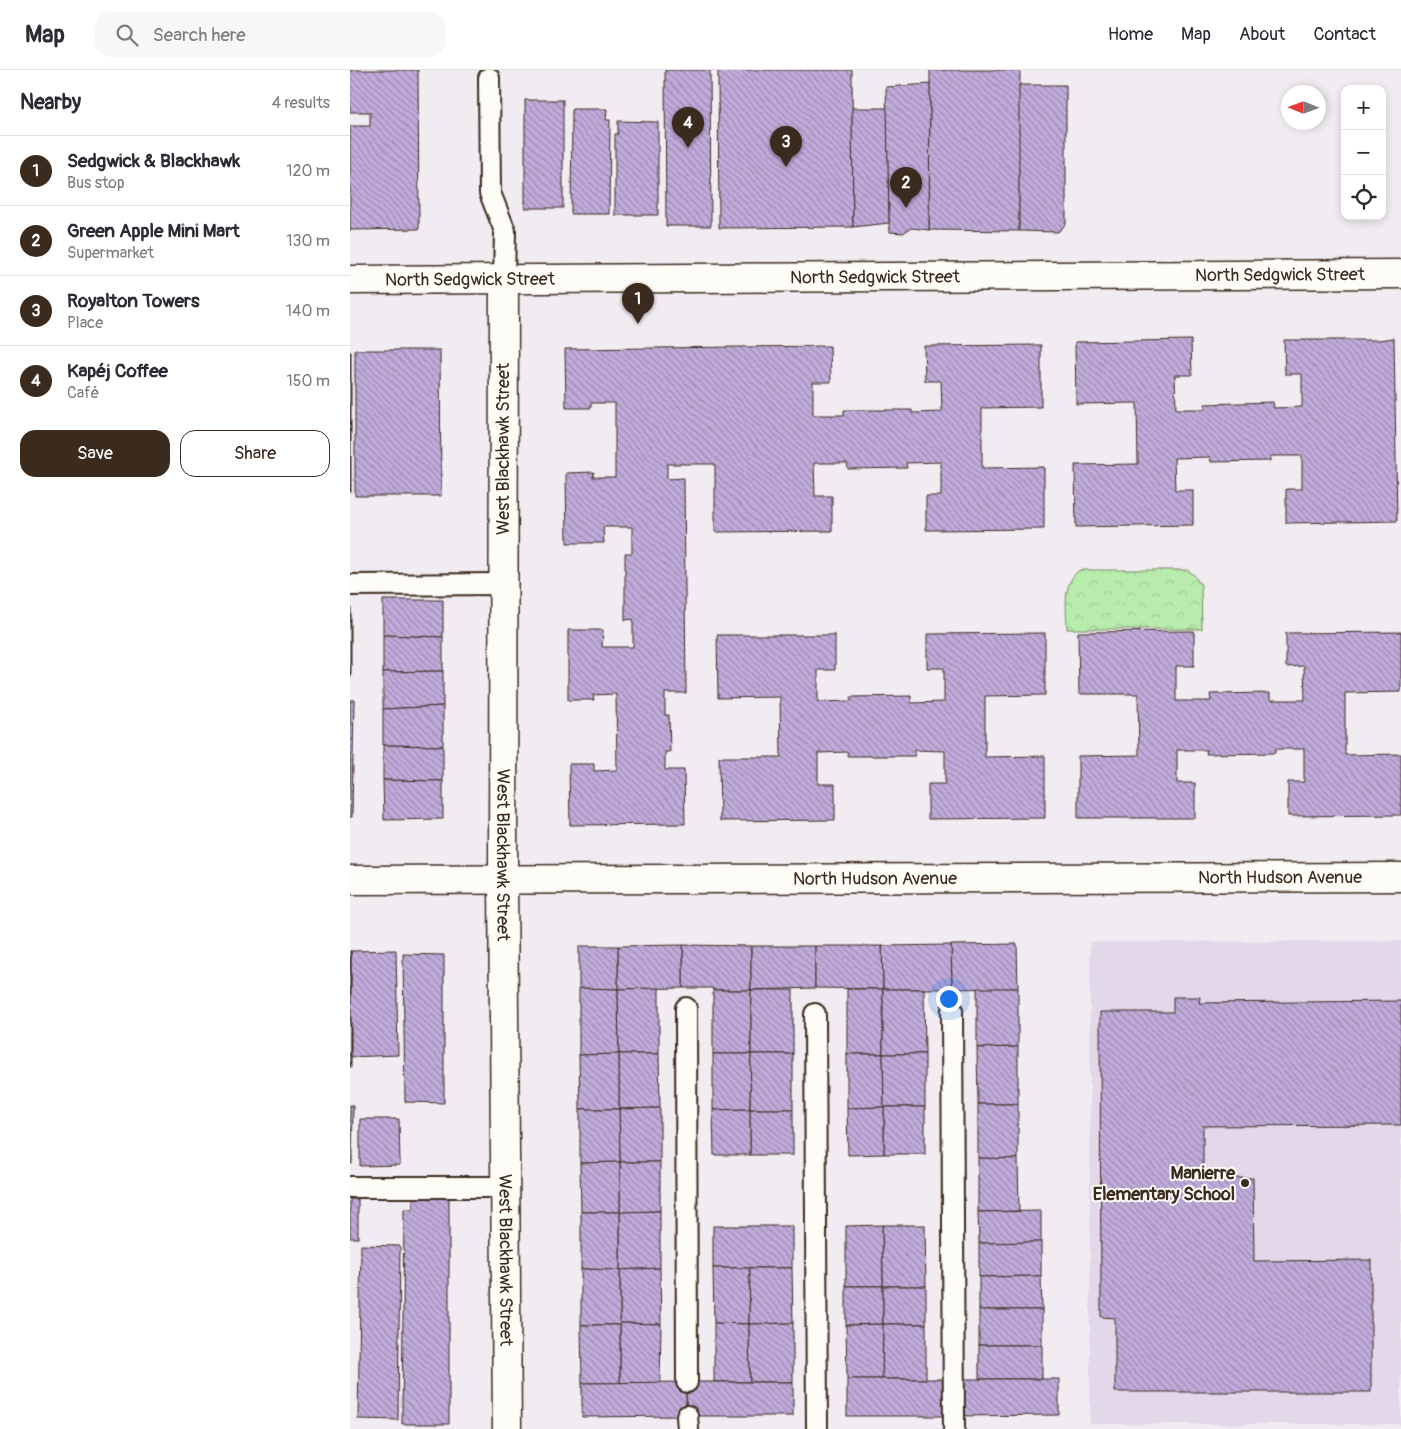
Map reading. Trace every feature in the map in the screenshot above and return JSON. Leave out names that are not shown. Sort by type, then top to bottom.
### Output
[{"type":"street","name":"North Sedgwick Street","points":[[350,280],[1401,274]]},
{"type":"street","name":"West Blackhawk Street","points":[[504,280],[502,880],[508,1429]]},
{"type":"street","name":"North Hudson Avenue","points":[[350,880],[1401,877]]},
{"type":"lane","points":[[489,78],[490,193],[505,232],[504,280]]},
{"type":"lane","points":[[350,585],[503,584]]},
{"type":"lane","points":[[686,1008],[687,1382]]},
{"type":"lane","points":[[952,1010],[954,1429]]},
{"type":"lane","points":[[815,1014],[818,1429]]},
{"type":"lane","points":[[350,1187],[504,1186]]},
{"type":"shaded area","name":"Manierre Elementary School","points":[[1401,941],[1401,1424],[1090,1424],[1090,942]]},
{"type":"green space","points":[[1080,570],[1187,570],[1194,575],[1201,585],[1202,629],[1067,629],[1066,597],[1070,582]]},
{"type":"building","points":[[350,70],[418,70],[419,229],[350,230],[350,126],[370,126],[370,112],[350,112]]},
{"type":"building","points":[[665,70],[710,70],[711,226],[666,226]]},
{"type":"building","points":[[718,70],[852,70],[853,227],[719,228]]},
{"type":"building","points":[[930,70],[1020,70],[1019,231],[929,230]]},
{"type":"building","points":[[930,84],[929,230],[911,228],[903,233],[890,232],[886,87]]},
{"type":"building","points":[[1019,85],[1066,85],[1066,224],[1058,232],[1019,231]]},
{"type":"building","points":[[525,100],[563,100],[563,208],[525,208]]},
{"type":"building","points":[[852,108],[887,108],[889,223],[853,227]]},
{"type":"building","points":[[572,109],[607,109],[606,120],[610,120],[609,214],[571,214]]},
{"type":"building","points":[[618,121],[658,122],[658,215],[615,215],[615,134],[618,134]]},
{"type":"building","points":[[1394,338],[1397,521],[1286,523],[1286,489],[1302,489],[1302,456],[1270,456],[1270,461],[1211,462],[1210,457],[1174,458],[1175,490],[1193,490],[1193,525],[1076,527],[1075,465],[1138,464],[1137,403],[1076,404],[1075,342],[1191,340],[1192,375],[1175,375],[1176,409],[1205,409],[1205,404],[1273,402],[1274,408],[1302,407],[1302,374],[1285,374],[1284,340],[1378,340]]},
{"type":"building","points":[[1041,345],[1041,407],[982,408],[982,468],[1044,467],[1044,529],[926,530],[926,496],[941,496],[941,462],[906,463],[907,468],[848,469],[847,463],[814,463],[815,496],[832,496],[832,531],[715,532],[715,464],[667,464],[667,479],[684,478],[686,693],[665,693],[665,715],[669,715],[670,752],[665,752],[665,770],[684,770],[685,824],[570,825],[569,764],[594,764],[594,771],[617,770],[616,694],[593,695],[594,700],[568,700],[568,630],[603,630],[602,647],[633,647],[633,619],[625,620],[625,553],[632,553],[632,527],[603,527],[604,543],[567,543],[566,473],[594,472],[593,477],[615,477],[615,403],[591,403],[591,408],[566,408],[565,349],[830,346],[831,382],[813,382],[813,415],[844,415],[844,410],[912,410],[912,413],[942,412],[941,381],[925,381],[924,346]]},
{"type":"building","points":[[355,350],[440,350],[441,496],[355,496]]},
{"type":"building","points":[[351,352],[351,492],[350,492]]},
{"type":"building","points":[[383,600],[443,600],[443,637],[383,635]]},
{"type":"building","points":[[351,608],[351,677],[350,677]]},
{"type":"building","points":[[1194,631],[1194,666],[1176,666],[1176,701],[1211,701],[1210,694],[1270,693],[1270,700],[1305,700],[1304,666],[1286,667],[1286,633],[1401,632],[1401,692],[1345,693],[1345,755],[1401,754],[1401,815],[1288,816],[1288,782],[1304,782],[1304,749],[1275,749],[1275,753],[1206,754],[1207,750],[1177,750],[1177,783],[1195,783],[1195,818],[1078,818],[1078,756],[1139,755],[1138,694],[1079,694],[1078,632]]},
{"type":"building","points":[[1045,633],[1045,695],[985,696],[985,757],[1045,756],[1045,818],[928,819],[928,784],[945,784],[945,751],[914,750],[915,756],[848,756],[848,752],[818,753],[818,784],[835,784],[835,820],[720,821],[719,757],[781,757],[780,697],[718,698],[717,635],[835,635],[835,670],[818,670],[818,702],[851,701],[851,697],[911,696],[911,703],[944,702],[944,668],[927,668],[927,634]]},
{"type":"building","points":[[383,635],[443,637],[443,671],[383,672]]},
{"type":"building","points":[[443,671],[443,706],[383,709],[383,672]]},
{"type":"building","points":[[350,700],[354,700],[352,817],[350,817]]},
{"type":"building","points":[[443,706],[443,746],[383,745],[383,709]]},
{"type":"building","points":[[383,745],[443,746],[443,781],[383,780]]},
{"type":"building","points":[[383,780],[443,781],[443,819],[384,820]]},
{"type":"building","points":[[1017,944],[1018,988],[952,989],[951,945]]},
{"type":"building","points":[[683,945],[751,946],[751,990],[683,988]]},
{"type":"building","points":[[683,945],[683,988],[618,989],[618,946]]},
{"type":"building","points":[[951,945],[952,989],[883,989],[882,946]]},
{"type":"building","points":[[579,946],[618,946],[618,989],[579,988]]},
{"type":"building","points":[[751,946],[815,946],[815,988],[751,990]]},
{"type":"building","points":[[815,946],[882,946],[883,989],[815,988]]},
{"type":"building","points":[[396,950],[398,1055],[350,1057],[351,951]]},
{"type":"building","points":[[351,951],[351,1067],[350,1067]]},
{"type":"building","points":[[403,954],[444,955],[444,1103],[405,1102]]},
{"type":"building","points":[[579,988],[618,989],[619,1054],[579,1055]]},
{"type":"building","points":[[659,988],[659,1054],[619,1054],[618,989]]},
{"type":"building","points":[[977,988],[1018,988],[1018,1047],[977,1048]]},
{"type":"building","points":[[847,989],[883,989],[883,1054],[847,1054]]},
{"type":"building","points":[[883,989],[924,989],[925,1054],[883,1054]]},
{"type":"building","points":[[713,990],[751,990],[751,1054],[713,1054]]},
{"type":"building","points":[[751,990],[793,990],[793,1054],[751,1054]]},
{"type":"building","points":[[1173,997],[1200,997],[1199,1003],[1401,1001],[1401,1125],[1203,1126],[1203,1178],[1253,1178],[1254,1261],[1371,1260],[1371,1392],[1115,1392],[1115,1318],[1101,1317],[1100,1012],[1173,1012]]},
{"type":"building","points":[[1018,1047],[1018,1104],[978,1104],[977,1048]]},
{"type":"building","points":[[619,1054],[659,1054],[660,1108],[619,1109]]},
{"type":"building","points":[[619,1054],[619,1109],[580,1109],[579,1055]]},
{"type":"building","points":[[713,1054],[751,1054],[750,1109],[713,1110]]},
{"type":"building","points":[[751,1054],[793,1054],[793,1109],[750,1109]]},
{"type":"building","points":[[847,1054],[883,1054],[884,1107],[847,1108]]},
{"type":"building","points":[[883,1054],[925,1054],[925,1107],[884,1107]]},
{"type":"building","points":[[978,1104],[1018,1104],[1018,1159],[978,1158]]},
{"type":"building","points":[[350,1105],[353,1105],[352,1164],[350,1164]]},
{"type":"building","points":[[884,1107],[925,1107],[925,1154],[884,1154]]},
{"type":"building","points":[[884,1107],[884,1154],[848,1155],[847,1108]]},
{"type":"building","points":[[660,1108],[660,1162],[620,1162],[619,1109]]},
{"type":"building","points":[[580,1109],[619,1109],[620,1162],[580,1163]]},
{"type":"building","points":[[750,1109],[793,1109],[793,1155],[750,1155]]},
{"type":"building","points":[[750,1109],[750,1155],[714,1155],[713,1110]]},
{"type":"building","points":[[360,1119],[399,1119],[400,1165],[360,1166]]},
{"type":"building","points":[[978,1158],[1018,1159],[1019,1211],[978,1212]]},
{"type":"building","points":[[620,1162],[660,1162],[660,1211],[620,1212]]},
{"type":"building","points":[[620,1162],[620,1212],[581,1212],[580,1163]]},
{"type":"building","points":[[449,1196],[449,1424],[402,1424],[404,1209],[413,1209],[413,1197]]},
{"type":"building","points":[[350,1199],[358,1199],[358,1238],[350,1238]]},
{"type":"building","points":[[660,1211],[660,1268],[620,1270],[620,1212]]},
{"type":"building","points":[[1041,1211],[1041,1242],[979,1243],[978,1212]]},
{"type":"building","points":[[581,1212],[620,1212],[620,1270],[581,1269]]},
{"type":"building","points":[[882,1225],[925,1225],[926,1286],[883,1286]]},
{"type":"building","points":[[882,1225],[883,1286],[846,1286],[846,1226]]},
{"type":"building","points":[[713,1226],[792,1226],[792,1268],[713,1268]]},
{"type":"building","points":[[1041,1242],[1041,1276],[979,1277],[979,1243]]},
{"type":"building","points":[[361,1245],[400,1246],[398,1420],[358,1419]]},
{"type":"building","points":[[660,1268],[661,1324],[620,1323],[620,1270]]},
{"type":"building","points":[[713,1268],[750,1268],[749,1324],[714,1323]]},
{"type":"building","points":[[750,1268],[792,1268],[793,1323],[749,1324]]},
{"type":"building","points":[[581,1269],[620,1270],[620,1325],[581,1325]]},
{"type":"building","points":[[1041,1276],[1042,1310],[979,1310],[979,1277]]},
{"type":"building","points":[[846,1286],[883,1286],[883,1324],[846,1325]]},
{"type":"building","points":[[883,1286],[926,1286],[926,1324],[883,1324]]},
{"type":"building","points":[[979,1310],[1042,1310],[1042,1345],[979,1345]]},
{"type":"building","points":[[620,1323],[661,1324],[660,1383],[620,1383]]},
{"type":"building","points":[[714,1323],[749,1324],[750,1382],[714,1382]]},
{"type":"building","points":[[793,1323],[793,1382],[750,1382],[749,1324]]},
{"type":"building","points":[[883,1324],[926,1324],[926,1379],[882,1379]]},
{"type":"building","points":[[883,1324],[882,1379],[847,1379],[846,1325]]},
{"type":"building","points":[[581,1325],[620,1325],[620,1383],[582,1383]]},
{"type":"building","points":[[979,1345],[1042,1345],[1042,1379],[979,1379]]},
{"type":"building","points":[[847,1379],[954,1379],[954,1416],[847,1416]]},
{"type":"building","points":[[954,1379],[1059,1379],[1059,1415],[954,1416]]},
{"type":"building","points":[[686,1382],[793,1382],[793,1416],[686,1416]]},
{"type":"building","points":[[686,1382],[686,1416],[582,1417],[582,1383]]},
{"type":"place","name":"Kapéj Coffee","points":[[688,148]]},
{"type":"place","name":"Royalton Towers","points":[[786,167]]},
{"type":"place","name":"Green Apple Mini Mart","points":[[906,208]]},
{"type":"place","name":"Sedgwick & Blackhawk","points":[[638,324]]},
{"type":"place","name":"Manierre Elementary School","points":[[1245,1183]]}]
